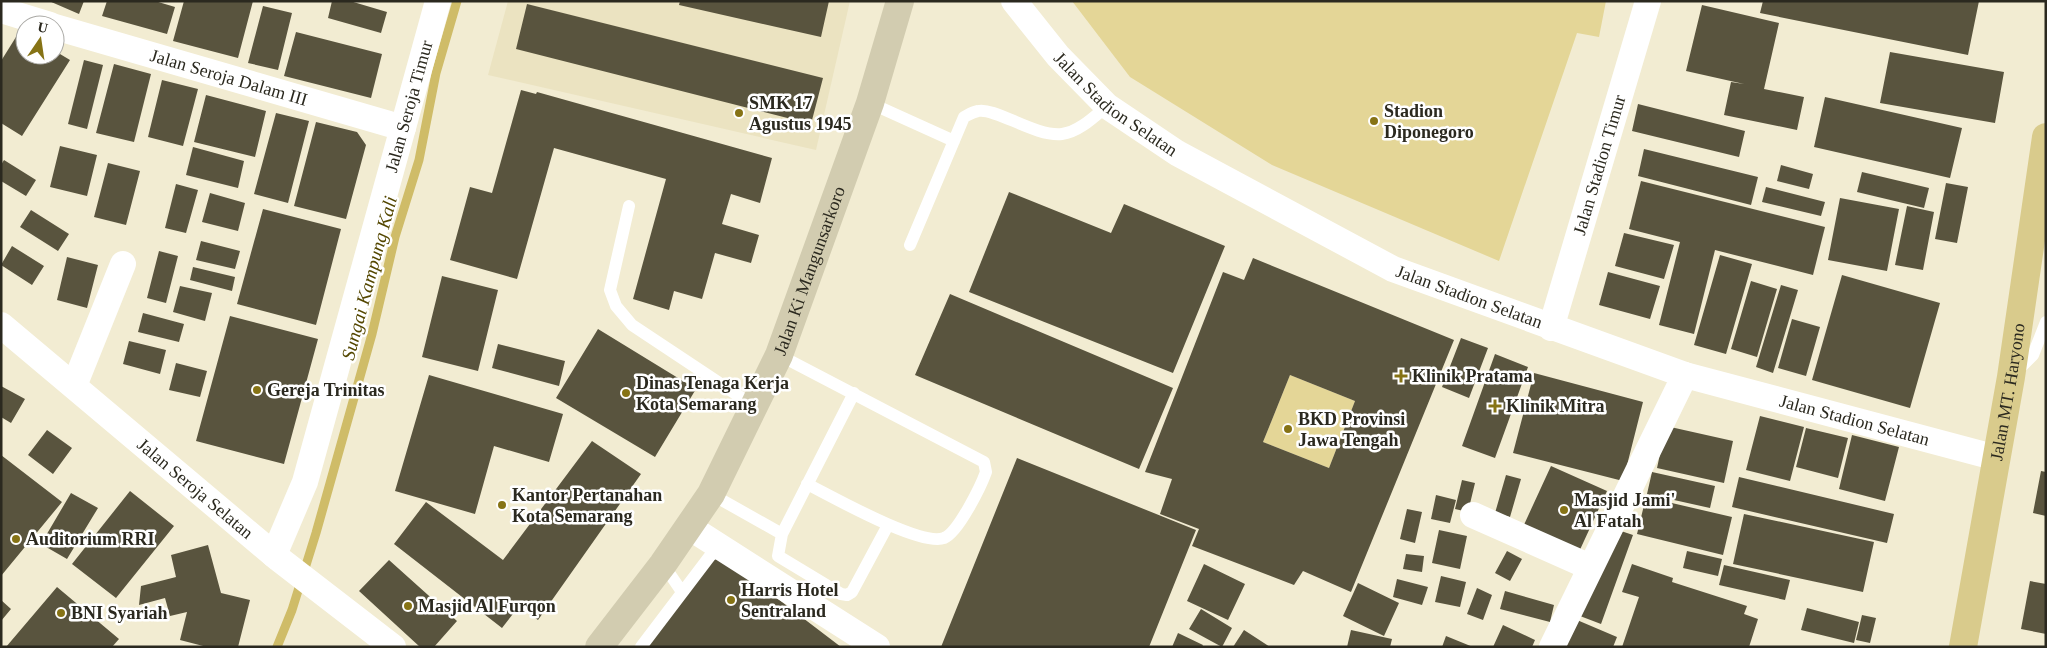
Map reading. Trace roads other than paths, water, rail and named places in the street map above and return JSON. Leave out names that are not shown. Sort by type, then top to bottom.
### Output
[{"type":"main road","name":"Jalan Ki Mangunsarkoro","points":[[599,647],[663,564],[711,494],[780,355],[870,103],[900,1]]},
{"type":"main road","name":"Jalan MT. Haryono","points":[[1963,647],[1996,458],[2039,234],[2045,144]]},
{"type":"street","name":"Jalan Seroja Timur","points":[[278,559],[306,482],[438,1]]},
{"type":"street","name":"Jalan Stadion Selatan","points":[[1014,1],[1058,56],[1107,106],[1177,153],[1393,269],[1685,376],[1996,458]]},
{"type":"street","name":"Jalan Stadion Timur","points":[[1552,328],[1648,1]]},
{"type":"street","points":[[1,10],[17,15]]},
{"type":"street","name":"Jalan Seroja Dalam III","points":[[65,29],[403,128]]},
{"type":"street","points":[[74,386],[123,264]]},
{"type":"street","name":"Jalan Seroja Selatan","points":[[1,326],[278,559],[393,647]]},
{"type":"street","points":[[1552,647],[1685,376]]},
{"type":"street","points":[[1473,516],[1590,567]]},
{"type":"street","points":[[689,527],[877,647]]},
{"type":"lane","points":[[870,103],[954,140]]},
{"type":"lane","points":[[910,245],[964,117],[980,110],[1007,118],[1037,132],[1063,134],[1083,126],[1107,106]]},
{"type":"lane","points":[[629,206],[610,290],[616,306],[632,325],[754,406]]},
{"type":"lane","points":[[2011,378],[2033,355],[2046,322]]},
{"type":"lane","points":[[780,355],[984,462],[986,472],[953,532],[943,539],[928,538],[888,525],[808,484]]},
{"type":"lane","points":[[854,394],[782,534],[778,556],[841,594],[847,595],[852,592],[888,525]]},
{"type":"lane","points":[[711,494],[782,534]]},
{"type":"lane","points":[[641,647],[715,552],[724,554],[854,647]]},
{"type":"lane","points":[[663,564],[682,592]]},
{"type":"waterway","name":"Sungai Kampung Kali","points":[[277,647],[292,610],[316,533],[372,334],[395,237],[419,160],[436,73],[457,1]]},
{"type":"place","name":"SMK 17 Agustus 1945","points":[[739,113]]},
{"type":"place","name":"Stadion Diponegoro","points":[[1374,121]]},
{"type":"place","name":"Klinik Pratama","points":[[1401,376]]},
{"type":"place","name":"Gereja Trinitas","points":[[257,390]]},
{"type":"place","name":"Dinas Tenaga Kerja Kota Semarang","points":[[626,393]]},
{"type":"place","name":"Klinik Mitra","points":[[1495,406]]},
{"type":"place","name":"BKD Provinsi Jawa Tengah","points":[[1288,429]]},
{"type":"place","name":"Kantor Pertanahan Kota Semarang","points":[[502,505]]},
{"type":"place","name":"Masjid Jami' Al Fatah","points":[[1564,510]]},
{"type":"place","name":"Auditorium RRI","points":[[16,539]]},
{"type":"place","name":"Harris Hotel Sentraland","points":[[731,600]]},
{"type":"place","name":"Masjid Al Furqon","points":[[408,606]]},
{"type":"place","name":"BNI Syariah","points":[[61,613]]}]
